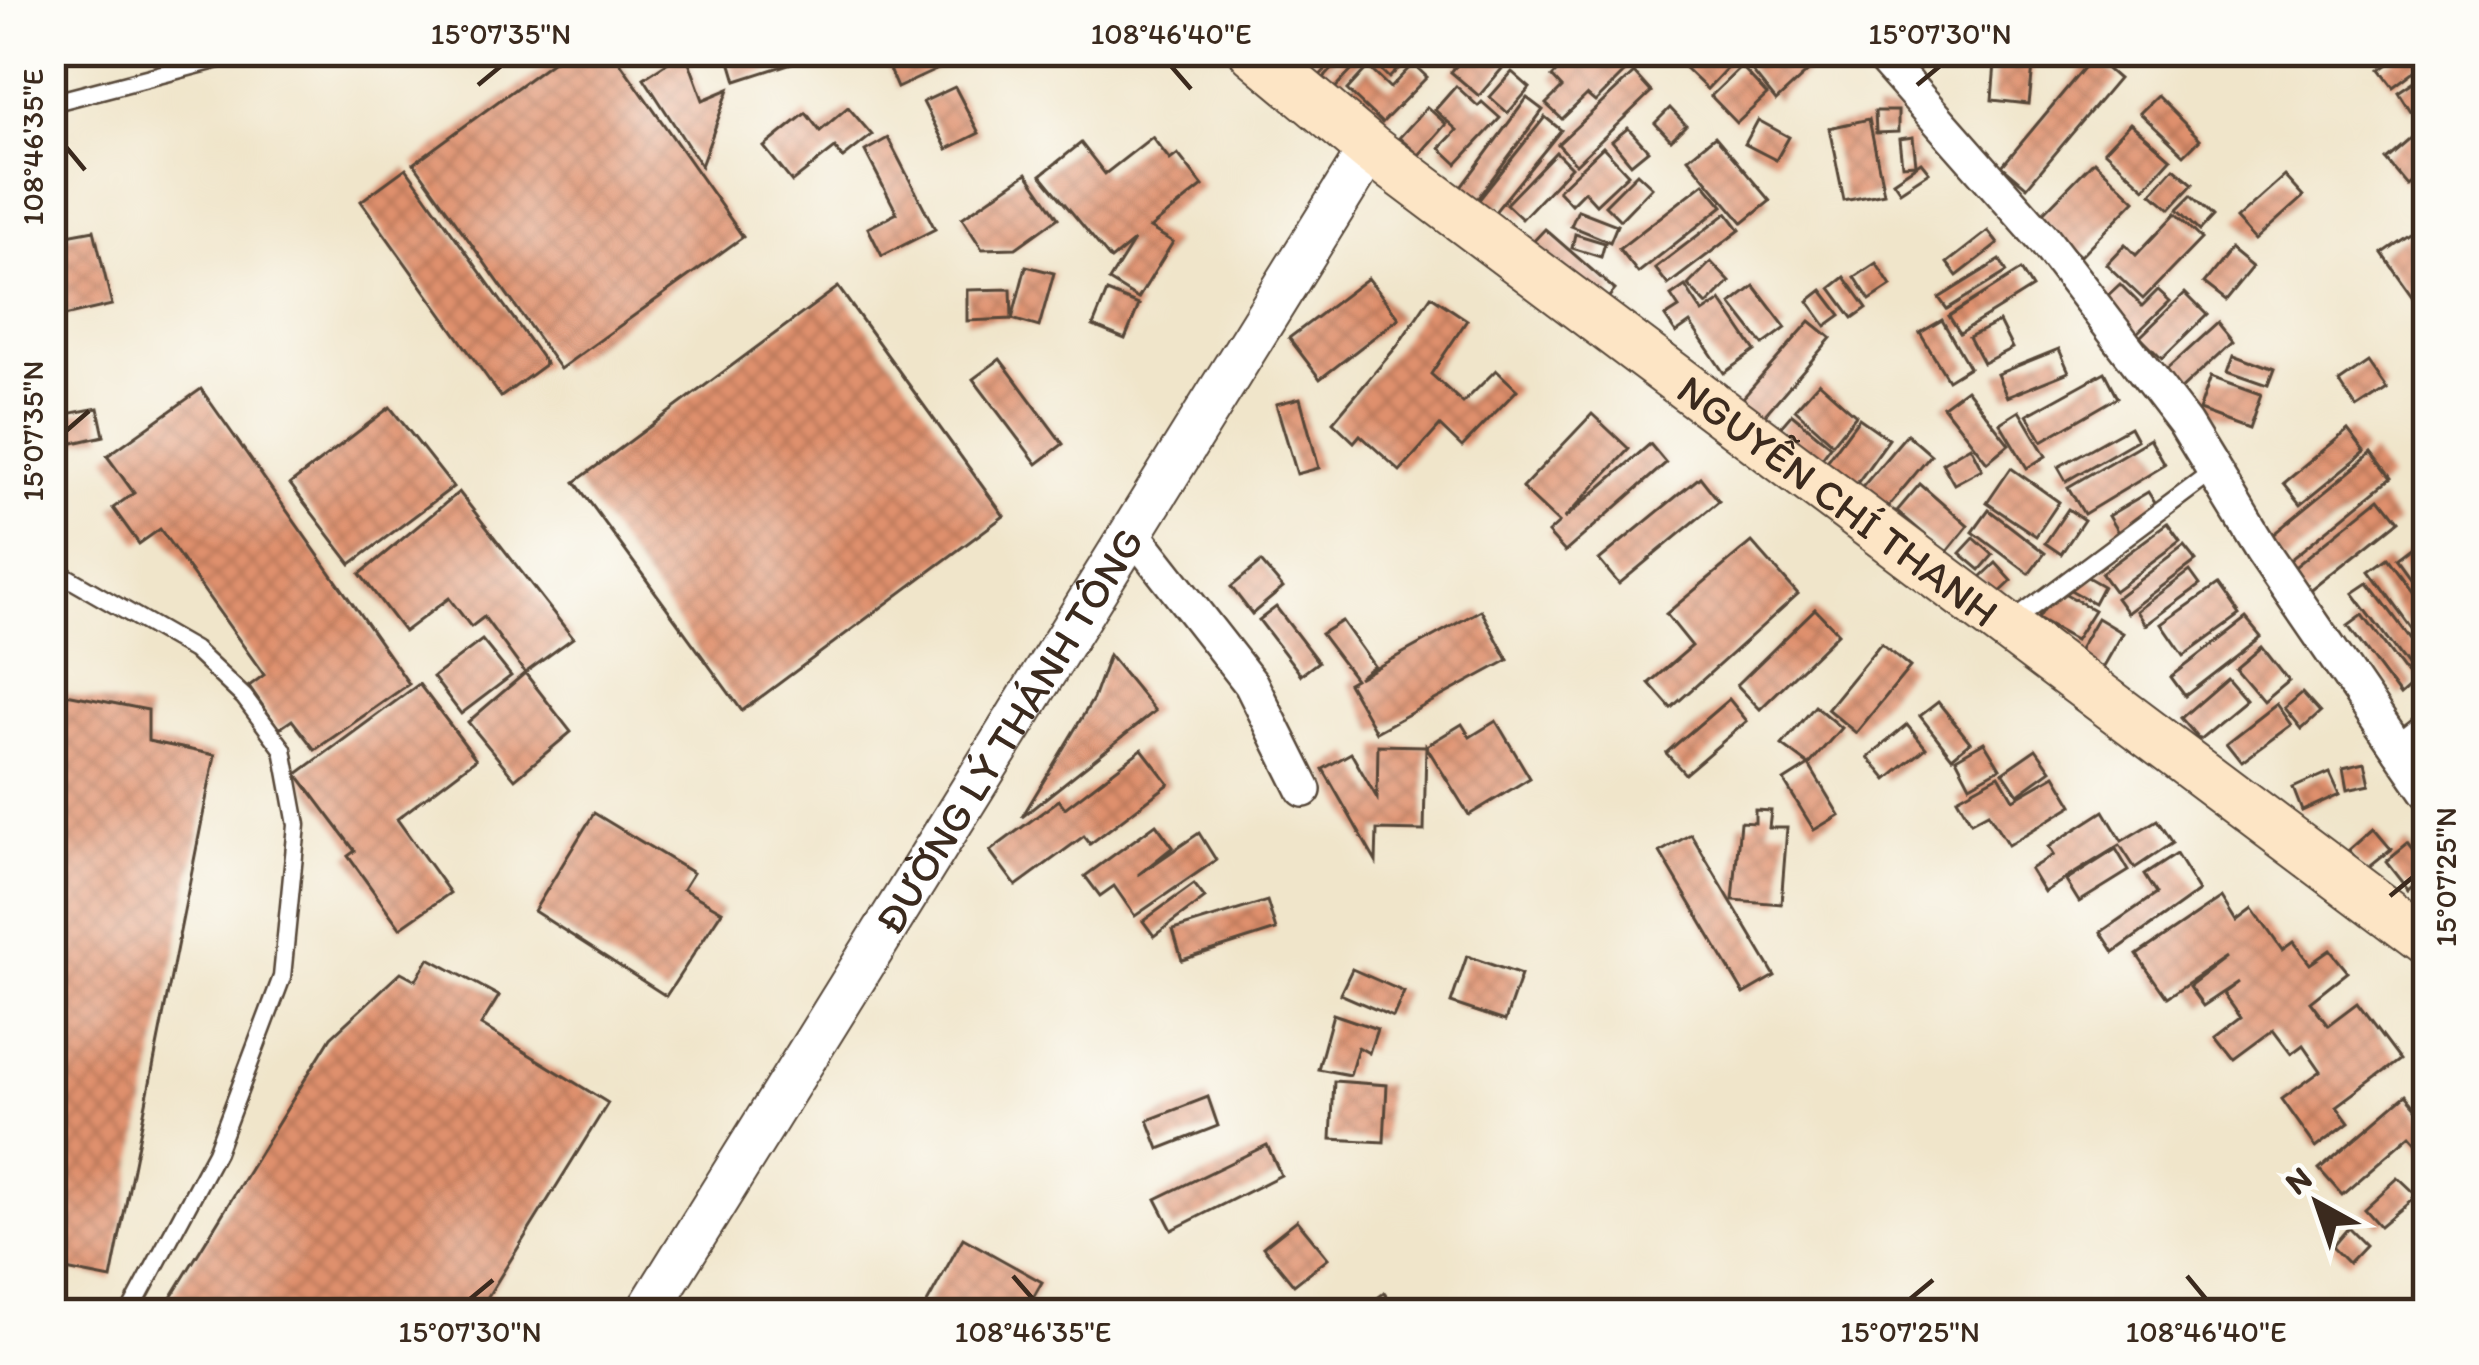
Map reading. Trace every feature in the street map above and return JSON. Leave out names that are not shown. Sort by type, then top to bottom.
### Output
[{"type":"main road","name":"NGUYỄN CHÍ THANH","points":[[1252,51],[1370,149],[2428,943]]},
{"type":"street","points":[[1877,51],[2044,240],[2185,424],[2262,550],[2428,792]]},
{"type":"street","name":"ĐƯỜNG LÝ THÁNH TÔNG","points":[[646,1314],[1370,149]]},
{"type":"street","points":[[1132,532],[1251,684],[1304,790]]},
{"type":"street","points":[[2400,751],[2428,729]]},
{"type":"lane","points":[[51,103],[250,51]]},
{"type":"lane","points":[[2007,626],[2214,471]]},
{"type":"lane","points":[[51,568],[194,650],[244,698],[283,748],[297,825],[282,977],[216,1152],[129,1314]]},
{"type":"building","points":[[567,51],[612,51],[743,237],[560,369],[414,163]]},
{"type":"building","points":[[685,51],[703,100],[729,89],[701,166],[644,78]]},
{"type":"building","points":[[727,51],[826,51],[826,52],[736,81]]},
{"type":"building","points":[[905,51],[977,51],[897,88],[885,60]]},
{"type":"building","points":[[1323,51],[1343,51],[1312,84],[1301,74]]},
{"type":"building","points":[[1349,51],[1370,51],[1325,99],[1314,89]]},
{"type":"building","points":[[1374,51],[1416,51],[1389,78],[1368,57]]},
{"type":"building","points":[[1469,51],[1517,51],[1479,96],[1451,72]]},
{"type":"building","points":[[1577,51],[1623,51],[1635,62],[1595,102],[1587,95],[1562,119],[1546,104],[1562,88],[1552,77]]},
{"type":"building","points":[[1693,51],[1740,54],[1707,89],[1681,64]]},
{"type":"building","points":[[1762,51],[1771,51],[1785,66],[1802,51],[1830,51],[1776,101],[1747,65]]},
{"type":"building","points":[[1996,51],[2056,51],[2056,59],[2034,57],[2029,104],[1992,100]]},
{"type":"building","points":[[2406,51],[2428,51],[2428,61],[2393,87],[2380,70]]},
{"type":"building","points":[[2093,57],[2118,79],[2027,187],[2002,166]]},
{"type":"building","points":[[1413,64],[1427,77],[1382,123],[1347,90],[1368,67],[1390,88]]},
{"type":"building","points":[[1741,67],[1767,95],[1737,123],[1711,96]]},
{"type":"building","points":[[1512,72],[1530,88],[1508,113],[1490,97]]},
{"type":"building","points":[[2428,72],[2428,99],[2410,111],[2398,92]]},
{"type":"building","points":[[1634,73],[1651,92],[1576,164],[1558,144]]},
{"type":"building","points":[[1456,86],[1500,118],[1457,164],[1440,148],[1457,130],[1435,110]]},
{"type":"building","points":[[955,87],[979,133],[947,149],[923,102]]},
{"type":"building","points":[[2157,96],[2200,139],[2184,155],[2140,113]]},
{"type":"building","points":[[1527,98],[1543,110],[1469,210],[1453,198]]},
{"type":"building","points":[[848,107],[872,135],[843,158],[835,148],[792,182],[764,147],[806,113],[820,131]]},
{"type":"building","points":[[1427,107],[1446,124],[1419,155],[1399,138]]},
{"type":"building","points":[[1670,108],[1686,125],[1671,140],[1655,123]]},
{"type":"building","points":[[1875,111],[1898,111],[1898,132],[1876,133]]},
{"type":"building","points":[[1545,117],[1561,130],[1486,223],[1470,211]]},
{"type":"building","points":[[1869,119],[1884,193],[1844,201],[1829,128]]},
{"type":"building","points":[[1758,120],[1789,137],[1776,160],[1745,144]]},
{"type":"building","points":[[2130,123],[2171,159],[2145,188],[2104,151]]},
{"type":"building","points":[[1628,128],[1648,150],[1631,164],[1612,141]]},
{"type":"building","points":[[2414,134],[2428,151],[2428,164],[2405,183],[2385,159]]},
{"type":"building","points":[[1715,136],[1770,201],[1743,223],[1688,158]]},
{"type":"building","points":[[1152,137],[1170,160],[1178,154],[1203,186],[1150,228],[1173,242],[1138,299],[1109,281],[1134,241],[1111,260],[1041,175],[1081,143],[1105,174]]},
{"type":"building","points":[[1913,137],[1916,164],[1902,165],[1899,139]]},
{"type":"building","points":[[888,138],[935,229],[882,256],[868,228],[897,213],[865,151]]},
{"type":"building","points":[[1603,147],[1628,174],[1596,204],[1584,191],[1571,204],[1558,190]]},
{"type":"building","points":[[1556,152],[1571,167],[1522,219],[1506,204]]},
{"type":"building","points":[[2094,161],[2135,200],[2080,256],[2039,217]]},
{"type":"building","points":[[1921,162],[1929,172],[1900,191],[1893,181]]},
{"type":"building","points":[[406,168],[546,364],[501,397],[361,201]]},
{"type":"building","points":[[2174,168],[2193,184],[2170,209],[2152,193]]},
{"type":"building","points":[[1027,173],[1058,218],[1016,248],[982,249],[962,218]]},
{"type":"building","points":[[1637,173],[1652,187],[1620,220],[1605,205]]},
{"type":"building","points":[[2284,176],[2303,197],[2255,240],[2236,219]]},
{"type":"building","points":[[1704,183],[1723,206],[1638,273],[1619,249]]},
{"type":"building","points":[[2191,196],[2212,217],[2199,231],[2177,210]]},
{"type":"building","points":[[1578,210],[1617,225],[1610,242],[1571,226]]},
{"type":"building","points":[[1727,213],[1740,230],[1668,285],[1655,268]]},
{"type":"building","points":[[2175,214],[2201,239],[2143,299],[2106,264],[2125,244],[2136,255]]},
{"type":"building","points":[[2428,221],[2428,318],[2382,253]]},
{"type":"building","points":[[1545,229],[1615,290],[1601,306],[1531,244]]},
{"type":"building","points":[[94,230],[112,305],[51,319],[51,238]]},
{"type":"building","points":[[1988,231],[1998,244],[1957,276],[1947,263]]},
{"type":"building","points":[[1575,234],[1605,243],[1601,257],[1572,248]]},
{"type":"building","points":[[2230,249],[2252,267],[2225,300],[2203,283]]},
{"type":"building","points":[[2000,260],[2007,272],[1947,309],[1939,298]]},
{"type":"building","points":[[1711,262],[1730,282],[1707,305],[1688,285]]},
{"type":"building","points":[[1876,263],[1891,286],[1870,300],[1855,277]]},
{"type":"building","points":[[1026,266],[1054,273],[1039,327],[1012,319]]},
{"type":"building","points":[[2021,270],[2032,288],[1960,333],[1949,316]]},
{"type":"building","points":[[1845,277],[1867,308],[1853,318],[1831,288]]},
{"type":"building","points":[[1368,278],[1399,318],[1320,379],[1289,338]]},
{"type":"building","points":[[2120,284],[2142,306],[2158,290],[2170,301],[2137,333],[2104,299]]},
{"type":"building","points":[[1685,286],[1703,313],[1721,301],[1755,351],[1724,373],[1690,323],[1676,333],[1665,317],[1679,308],[1671,296]]},
{"type":"building","points":[[1754,286],[1786,328],[1763,345],[1731,304]]},
{"type":"building","points":[[838,287],[1004,516],[742,711],[575,482]]},
{"type":"building","points":[[1011,289],[1012,319],[967,321],[967,290]]},
{"type":"building","points":[[1822,290],[1841,315],[1826,326],[1808,301]]},
{"type":"building","points":[[1107,292],[1139,305],[1125,339],[1093,326]]},
{"type":"building","points":[[2185,293],[2207,315],[2162,359],[2140,337]]},
{"type":"building","points":[[1431,296],[1467,320],[1431,374],[1463,403],[1496,370],[1517,390],[1462,447],[1440,426],[1400,471],[1360,435],[1354,442],[1333,422],[1397,346]]},
{"type":"building","points":[[1942,320],[1969,367],[1948,380],[1920,333]]},
{"type":"building","points":[[1810,321],[1831,338],[1756,425],[1735,407]]},
{"type":"building","points":[[1999,322],[2012,348],[1983,363],[1969,337]]},
{"type":"building","points":[[2219,322],[2234,340],[2180,390],[2164,372]]},
{"type":"building","points":[[2059,349],[2069,372],[2007,397],[1997,374]]},
{"type":"building","points":[[2234,354],[2274,369],[2268,385],[2228,371]]},
{"type":"building","points":[[1000,359],[1063,444],[1037,464],[973,379]]},
{"type":"building","points":[[2368,362],[2387,389],[2357,409],[2339,382]]},
{"type":"building","points":[[2105,372],[2118,397],[2042,441],[2027,415]]},
{"type":"building","points":[[2211,376],[2261,394],[2249,428],[2199,410]]},
{"type":"building","points":[[1819,382],[1856,415],[1833,443],[1795,409]]},
{"type":"building","points":[[201,389],[409,684],[315,750],[292,720],[279,729],[249,686],[264,675],[160,529],[139,544],[113,508],[134,493],[107,456]]},
{"type":"building","points":[[1966,389],[2009,444],[1987,462],[1943,406]]},
{"type":"building","points":[[1300,398],[1319,468],[1297,474],[1276,404]]},
{"type":"building","points":[[390,407],[453,487],[351,564],[290,484]]},
{"type":"building","points":[[98,408],[104,436],[51,448],[51,417]]},
{"type":"building","points":[[2019,411],[2046,456],[2027,468],[2000,423]]},
{"type":"building","points":[[1592,414],[1629,449],[1564,519],[1650,444],[1666,463],[1565,552],[1548,533],[1559,523],[1522,488]]},
{"type":"building","points":[[1792,414],[1831,446],[1819,462],[1779,429]]},
{"type":"building","points":[[1859,418],[1889,439],[1848,496],[1817,475]]},
{"type":"building","points":[[2130,427],[2137,440],[2066,481],[2058,467]]},
{"type":"building","points":[[2348,430],[2365,452],[2301,504],[2284,483]]},
{"type":"building","points":[[1907,434],[1931,455],[1878,519],[1853,498]]},
{"type":"building","points":[[2150,439],[2165,465],[2084,514],[2068,487]]},
{"type":"building","points":[[1970,446],[1982,469],[1954,484],[1942,463]]},
{"type":"building","points":[[2372,453],[2391,478],[2285,564],[2265,541]]},
{"type":"building","points":[[2011,468],[2059,502],[2036,536],[1987,503]]},
{"type":"building","points":[[1700,477],[1719,501],[1619,584],[1599,560]]},
{"type":"building","points":[[1920,484],[1968,526],[1946,553],[1897,511]]},
{"type":"building","points":[[459,492],[573,638],[525,673],[484,617],[471,627],[449,598],[404,632],[360,574]]},
{"type":"building","points":[[2148,492],[2162,514],[2122,539],[2108,516]]},
{"type":"building","points":[[2380,498],[2398,521],[2303,597],[2286,574]]},
{"type":"building","points":[[2068,509],[2084,520],[2061,554],[2045,543]]},
{"type":"building","points":[[1989,510],[2045,553],[2029,574],[1973,532]]},
{"type":"building","points":[[2167,524],[2180,542],[2114,591],[2101,573]]},
{"type":"building","points":[[1974,538],[1993,555],[1980,570],[1960,553]]},
{"type":"building","points":[[2420,540],[2428,551],[2428,602],[2396,558]]},
{"type":"building","points":[[1752,542],[1798,594],[1671,708],[1649,683],[1692,646],[1666,614]]},
{"type":"building","points":[[2184,546],[2196,561],[2127,613],[2116,598]]},
{"type":"building","points":[[2387,558],[2428,612],[2428,652],[2369,571]]},
{"type":"building","points":[[1261,562],[1283,588],[1252,614],[1231,587]]},
{"type":"building","points":[[1996,563],[2012,581],[1997,595],[1981,577]]},
{"type":"building","points":[[2075,570],[2103,586],[2094,603],[2065,587]]},
{"type":"building","points":[[2190,571],[2200,585],[2146,625],[2137,611]]},
{"type":"building","points":[[2368,583],[2428,663],[2428,680],[2422,685],[2353,593]]},
{"type":"building","points":[[2217,585],[2239,616],[2184,656],[2162,624]]},
{"type":"building","points":[[2057,589],[2094,610],[2075,640],[2038,619]]},
{"type":"building","points":[[1276,607],[1318,662],[1301,675],[1259,620]]},
{"type":"building","points":[[1815,609],[1838,633],[1760,709],[1737,685]]},
{"type":"building","points":[[1481,610],[1508,660],[1376,732],[1348,683],[1355,679],[1321,634],[1342,621],[1374,666],[1358,678]]},
{"type":"building","points":[[2363,615],[2414,684],[2400,696],[2348,626]]},
{"type":"building","points":[[2097,618],[2122,633],[2096,678],[2071,663]]},
{"type":"building","points":[[2246,619],[2261,637],[2185,696],[2171,677]]},
{"type":"building","points":[[482,640],[511,676],[461,714],[433,677]]},
{"type":"building","points":[[1881,643],[1910,667],[1856,733],[1827,709]]},
{"type":"building","points":[[2262,647],[2289,681],[2264,702],[2236,669]]},
{"type":"building","points":[[1109,655],[1155,711],[1022,817],[1093,699]]},
{"type":"building","points":[[525,673],[571,732],[515,779],[468,722]]},
{"type":"building","points":[[2227,678],[2246,700],[2199,739],[2181,718]]},
{"type":"building","points":[[419,684],[476,759],[397,819],[450,893],[400,928],[348,856],[355,851],[297,774]]},
{"type":"building","points":[[51,691],[148,710],[148,741],[215,755],[111,1279],[51,1267]]},
{"type":"building","points":[[2302,693],[2320,713],[2302,729],[2285,708]]},
{"type":"building","points":[[1729,699],[1747,721],[1685,774],[1666,753]]},
{"type":"building","points":[[1938,702],[1970,742],[1952,757],[1920,716]]},
{"type":"building","points":[[2277,704],[2292,725],[2242,762],[2227,743]]},
{"type":"building","points":[[1815,706],[1841,728],[1809,765],[1782,745]]},
{"type":"building","points":[[1496,721],[1530,778],[1469,815],[1426,746],[1462,724],[1470,737]]},
{"type":"building","points":[[1907,725],[1926,748],[1887,780],[1868,757]]},
{"type":"building","points":[[1984,742],[2000,768],[1970,785],[1956,758]]},
{"type":"building","points":[[1378,745],[1426,746],[1424,831],[1377,830],[1376,862],[1323,769],[1351,753],[1377,798]]},
{"type":"building","points":[[1142,749],[1169,784],[1090,844],[1084,836],[1016,886],[990,851],[1059,800],[1065,808]]},
{"type":"building","points":[[2036,749],[2051,770],[2018,794],[2003,772]]},
{"type":"building","points":[[2365,763],[2370,785],[2347,790],[2343,768]]},
{"type":"building","points":[[1809,765],[1839,815],[1814,830],[1784,781]]},
{"type":"building","points":[[2329,772],[2339,794],[2302,811],[2293,788]]},
{"type":"building","points":[[1999,775],[2013,799],[2055,775],[2073,805],[2008,845],[1988,813],[1971,822],[1957,798]]},
{"type":"building","points":[[1755,810],[1771,811],[1769,828],[1787,828],[1781,904],[1733,900],[1740,822],[1755,823]]},
{"type":"building","points":[[2104,811],[2122,841],[2157,820],[2172,843],[2135,868],[2120,845],[2044,892],[2030,869],[2053,855],[2048,847]]},
{"type":"building","points":[[594,813],[693,873],[683,889],[722,911],[666,996],[534,911]]},
{"type":"building","points":[[1156,824],[1173,847],[1138,875],[1199,833],[1216,860],[1135,916],[1114,886],[1100,896],[1085,876]]},
{"type":"building","points":[[2374,829],[2391,849],[2365,870],[2349,851]]},
{"type":"building","points":[[1691,834],[1775,976],[1744,994],[1660,852]]},
{"type":"building","points":[[2407,844],[2428,871],[2408,889],[2386,861]]},
{"type":"building","points":[[2116,849],[2129,871],[2079,902],[2066,881]]},
{"type":"building","points":[[2176,854],[2199,891],[2114,952],[2101,932],[2156,894],[2144,875]]},
{"type":"building","points":[[1194,884],[1205,898],[1154,936],[1143,921]]},
{"type":"building","points":[[2222,897],[2237,921],[2253,909],[2282,950],[2293,942],[2310,964],[2330,950],[2348,972],[2310,1002],[2328,1026],[2357,1004],[2399,1060],[2337,1106],[2349,1122],[2316,1147],[2282,1099],[2321,1071],[2303,1045],[2291,1054],[2273,1030],[2234,1059],[2216,1036],[2241,1017],[2224,993],[2239,982],[2203,1006],[2189,987],[2228,957],[2167,998],[2137,955]]},
{"type":"building","points":[[1267,901],[1276,930],[1182,960],[1173,930]]},
{"type":"building","points":[[1467,956],[1521,975],[1505,1021],[1451,1003]]},
{"type":"building","points":[[429,958],[499,996],[481,1025],[608,1103],[477,1314],[161,1314],[331,1037],[401,972],[416,980]]},
{"type":"building","points":[[1352,969],[1404,992],[1393,1017],[1340,994]]},
{"type":"building","points":[[1333,1014],[1377,1029],[1369,1053],[1358,1047],[1350,1075],[1318,1069]]},
{"type":"building","points":[[1334,1081],[1387,1085],[1384,1142],[1331,1139]]},
{"type":"building","points":[[2406,1094],[2428,1120],[2428,1149],[2411,1135],[2342,1195],[2319,1169]]},
{"type":"building","points":[[1208,1097],[1218,1126],[1159,1149],[1148,1120]]},
{"type":"building","points":[[1267,1145],[1281,1175],[1172,1230],[1156,1199]]},
{"type":"building","points":[[2398,1178],[2417,1196],[2380,1227],[2364,1209]]},
{"type":"building","points":[[1297,1220],[1328,1258],[1294,1285],[1263,1247]]},
{"type":"building","points":[[2348,1228],[2365,1245],[2348,1263],[2332,1247]]},
{"type":"building","points":[[963,1238],[1042,1282],[1024,1314],[921,1314]]},
{"type":"building","points":[[1384,1293],[1400,1314],[1356,1314]]}]
